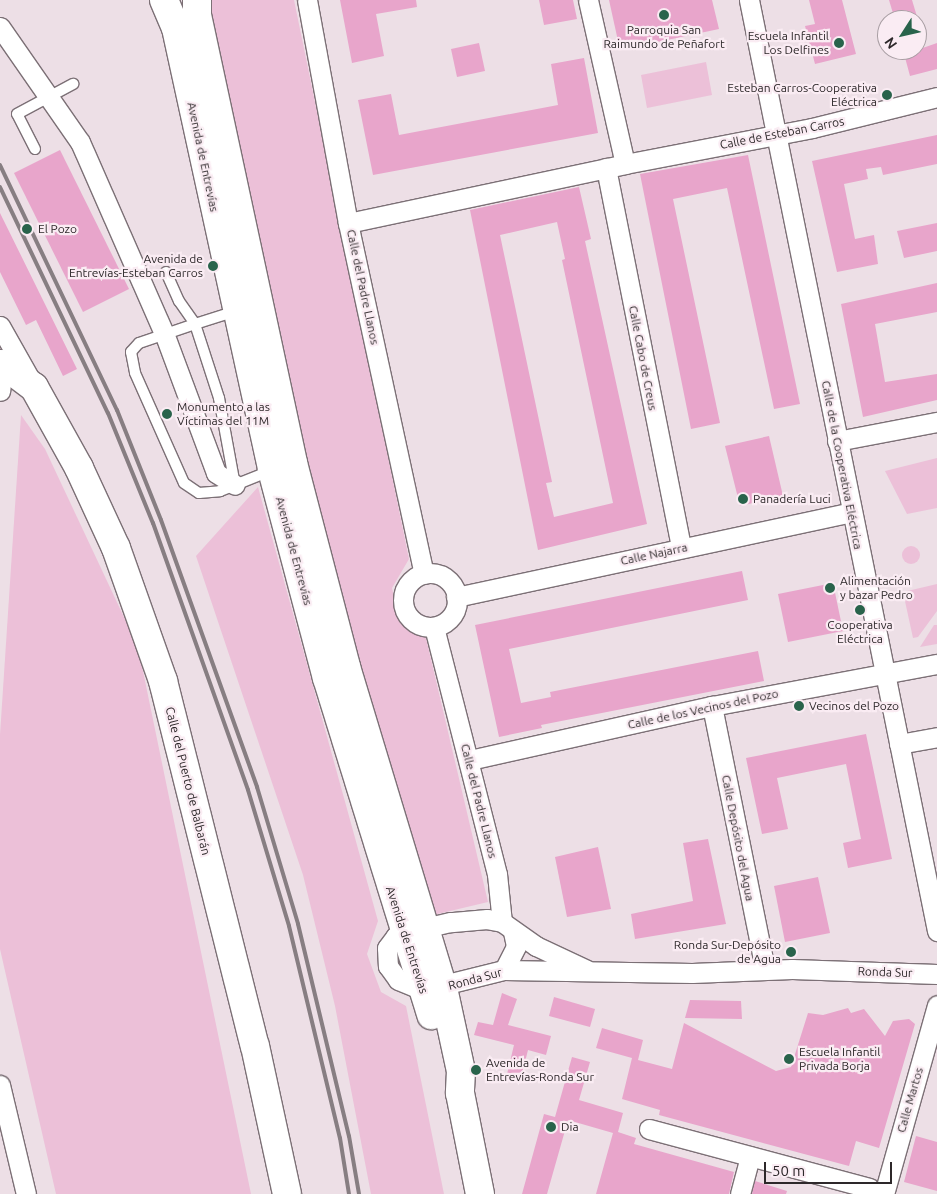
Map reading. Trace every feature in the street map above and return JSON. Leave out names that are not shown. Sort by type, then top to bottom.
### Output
[{"type":"main road","name":"Avenida de Entrevías","points":[[164,0],[176,28],[236,311],[283,466]]},
{"type":"main road","name":"Avenida de Entrevías","points":[[197,0],[197,15],[283,466],[327,678],[433,989],[446,1069],[460,1092],[480,1194]]},
{"type":"main road","name":"Calle del Puerto de Balbarán","points":[[1,362],[34,387],[78,468],[116,548],[163,681],[255,1046],[287,1194]]},
{"type":"street","name":"Calle del Padre Llanos","points":[[307,0],[348,223],[424,574]]},
{"type":"street","points":[[588,0],[625,164]]},
{"type":"street","name":"Calle de la Cooperativa Eléctrica","points":[[749,0],[851,512],[934,903],[937,930]]},
{"type":"street","points":[[0,27],[50,96],[80,142],[164,333],[216,473],[235,485]]},
{"type":"street","name":"Calle de Esteban Carros","points":[[348,223],[776,134],[937,97]]},
{"type":"street","name":"Calle Cabo de Creus","points":[[606,168],[681,548]]},
{"type":"street","name":"Calle del Puerto de Balbarán","points":[[0,326],[34,387]]},
{"type":"street","name":"Calle del Puerto de Balbarán","points":[[0,391],[1,362]]},
{"type":"street","points":[[837,442],[937,422]]},
{"type":"street","name":"Calle Najarra","points":[[456,597],[851,512]]},
{"type":"street","points":[[424,574],[444,578],[456,597],[452,616],[434,627],[416,623],[403,606],[407,585],[424,574]]},
{"type":"street","name":"Calle del Padre Llanos","points":[[434,627],[470,760],[508,927],[516,946],[504,970]]},
{"type":"street","name":"Calle de los Vecinos del Pozo","points":[[470,760],[712,706],[937,664]]},
{"type":"street","name":"Calle Depósito del Agua","points":[[712,706],[765,970]]},
{"type":"street","points":[[899,744],[937,736]]},
{"type":"street","name":"Ronda Sur","points":[[414,930],[487,919],[508,927],[536,946],[594,973]]},
{"type":"street","name":"Ronda Sur","points":[[433,989],[504,970],[594,973],[765,970],[937,974]]},
{"type":"street","name":"Calle Martos","points":[[649,1129],[876,1191],[937,1005]]},
{"type":"street","points":[[0,1084],[26,1194]]},
{"type":"street","points":[[740,1194],[750,1156]]},
{"type":"lane","points":[[35,149],[17,114],[73,84]]},
{"type":"lane","points":[[166,272],[179,301],[195,324],[219,398],[235,485]]},
{"type":"lane","points":[[236,311],[164,333],[139,343],[131,352],[135,372],[184,483],[199,493],[220,491],[283,466]]},
{"type":"shaded area","points":[[205,0],[294,0],[409,559],[392,588],[400,623],[426,638],[488,902],[429,916],[312,505]]},
{"type":"shaded area","points":[[706,62],[712,95],[647,108],[641,75]]},
{"type":"shaded area","points":[[21,415],[45,449],[138,647],[251,1194],[56,1194],[0,949],[0,735]]},
{"type":"shaded area","points":[[937,458],[937,508],[907,514],[885,471]]},
{"type":"shaded area","points":[[258,487],[378,921],[367,954],[381,992],[406,1006],[444,1194],[371,1194],[335,1006],[303,875],[196,556]]},
{"type":"shaded area","points":[[911,546],[917,549],[920,555],[917,561],[911,564],[905,561],[902,555],[905,549]]},
{"type":"shaded area","points":[[937,584],[937,611],[918,637],[913,638],[903,592]]},
{"type":"shaded area","points":[[934,625],[937,625],[937,644],[920,647]]},
{"type":"building","points":[[340,0],[416,0],[417,7],[376,14],[384,56],[352,63]]},
{"type":"building","points":[[539,0],[573,0],[577,19],[544,25]]},
{"type":"building","name":"Parroquia San Raimundo de Peñafort","points":[[609,0],[712,0],[719,29],[620,50]]},
{"type":"building","points":[[809,0],[842,0],[856,54],[815,64],[805,26],[815,24]]},
{"type":"building","points":[[889,0],[912,0],[915,10],[892,10]]},
{"type":"building","points":[[479,43],[485,71],[457,77],[451,49]]},
{"type":"building","points":[[937,43],[937,69],[910,76],[906,60],[927,60],[927,46]]},
{"type":"building","points":[[584,58],[598,133],[373,175],[358,100],[391,94],[399,135],[558,105],[551,64]]},
{"type":"building","points":[[937,135],[937,164],[883,175],[881,167],[866,169],[868,179],[844,184],[855,239],[874,235],[878,264],[837,272],[812,161]]},
{"type":"building","points":[[60,150],[129,289],[83,312],[14,173]]},
{"type":"building","points":[[748,155],[800,404],[774,409],[727,188],[673,199],[720,423],[691,429],[640,174]]},
{"type":"building","points":[[579,187],[591,239],[585,241],[647,524],[538,550],[470,210]],"holes":[[[557,222],[565,259],[562,260],[613,503],[554,517],[546,483],[552,482],[500,235]]]},
{"type":"building","points":[[0,213],[77,369],[63,376],[36,320],[26,325],[0,272]]},
{"type":"building","points":[[937,223],[937,251],[904,258],[897,231]]},
{"type":"building","points":[[937,283],[937,312],[875,324],[885,382],[937,374],[937,400],[863,417],[841,304]]},
{"type":"building","points":[[769,436],[783,496],[740,506],[725,446]]},
{"type":"building","points":[[742,571],[748,600],[509,649],[521,703],[551,697],[550,692],[758,651],[764,681],[541,725],[542,728],[499,737],[475,625]]},
{"type":"building","points":[[833,583],[843,631],[788,642],[778,594]]},
{"type":"building","points":[[866,734],[892,859],[848,868],[843,843],[861,839],[846,764],[777,778],[788,829],[762,834],[746,758]]},
{"type":"building","points":[[708,839],[726,924],[635,939],[631,914],[693,901],[683,843]]},
{"type":"building","points":[[598,847],[611,909],[567,917],[555,857]]},
{"type":"building","points":[[818,877],[830,933],[785,942],[774,886]]},
{"type":"building","points":[[502,993],[517,999],[508,1025],[551,1036],[546,1055],[528,1050],[521,1078],[507,1074],[514,1045],[474,1035],[478,1022],[493,1025]]},
{"type":"building","points":[[554,997],[595,1009],[590,1027],[549,1016]]},
{"type":"building","points":[[690,1000],[741,1001],[742,1019],[685,1018]]},
{"type":"building","name":"Escuela Infantil Privada Borja","points":[[848,1008],[851,1013],[864,1009],[885,1036],[893,1021],[909,1019],[915,1024],[879,1148],[856,1141],[849,1166],[659,1115],[660,1110],[622,1099],[632,1058],[596,1048],[602,1028],[643,1040],[638,1060],[672,1069],[684,1023],[776,1071],[791,1067],[808,1013],[823,1015]]},
{"type":"building","points":[[572,1057],[590,1062],[579,1100],[623,1113],[618,1132],[636,1138],[634,1144],[734,1172],[729,1194],[596,1194],[613,1133],[568,1120],[547,1194],[522,1194],[544,1114],[555,1117]]},
{"type":"building","points":[[916,1136],[937,1142],[937,1191],[904,1182]]},
{"type":"building","points":[[755,1181],[787,1191],[786,1194],[752,1194]]},
{"type":"railway","points":[[0,165],[117,410],[161,520],[257,787],[298,924],[349,1136],[359,1194]]},
{"type":"railway","points":[[0,187],[108,413],[153,523],[248,790],[289,926],[340,1138],[349,1194]]},
{"type":"place","name":"Parroquia San Raimundo de Peñafort","points":[[664,15]]},
{"type":"place","name":"Escuela Infantil Los Delfines","points":[[839,43]]},
{"type":"place","name":"Esteban Carros-Cooperativa Eléctrica","points":[[887,95]]},
{"type":"place","name":"El Pozo","points":[[27,229]]},
{"type":"place","name":"Avenida de Entrevías-Esteban Carros","points":[[213,266]]},
{"type":"place","name":"Monumento a las Víctimas del 11M","points":[[167,414]]},
{"type":"place","name":"Panadería Luci","points":[[743,499]]},
{"type":"place","name":"Alimentación y bazar Pedro","points":[[830,588]]},
{"type":"place","name":"Cooperativa Eléctrica","points":[[860,610]]},
{"type":"place","name":"Vecinos del Pozo","points":[[799,706]]},
{"type":"place","name":"Ronda Sur-Depósito de Agua","points":[[791,952]]},
{"type":"place","name":"Escuela Infantil Privada Borja","points":[[789,1059]]},
{"type":"place","name":"Avenida de Entrevías-Ronda Sur","points":[[476,1070]]},
{"type":"place","name":"Dia","points":[[551,1127]]}]
